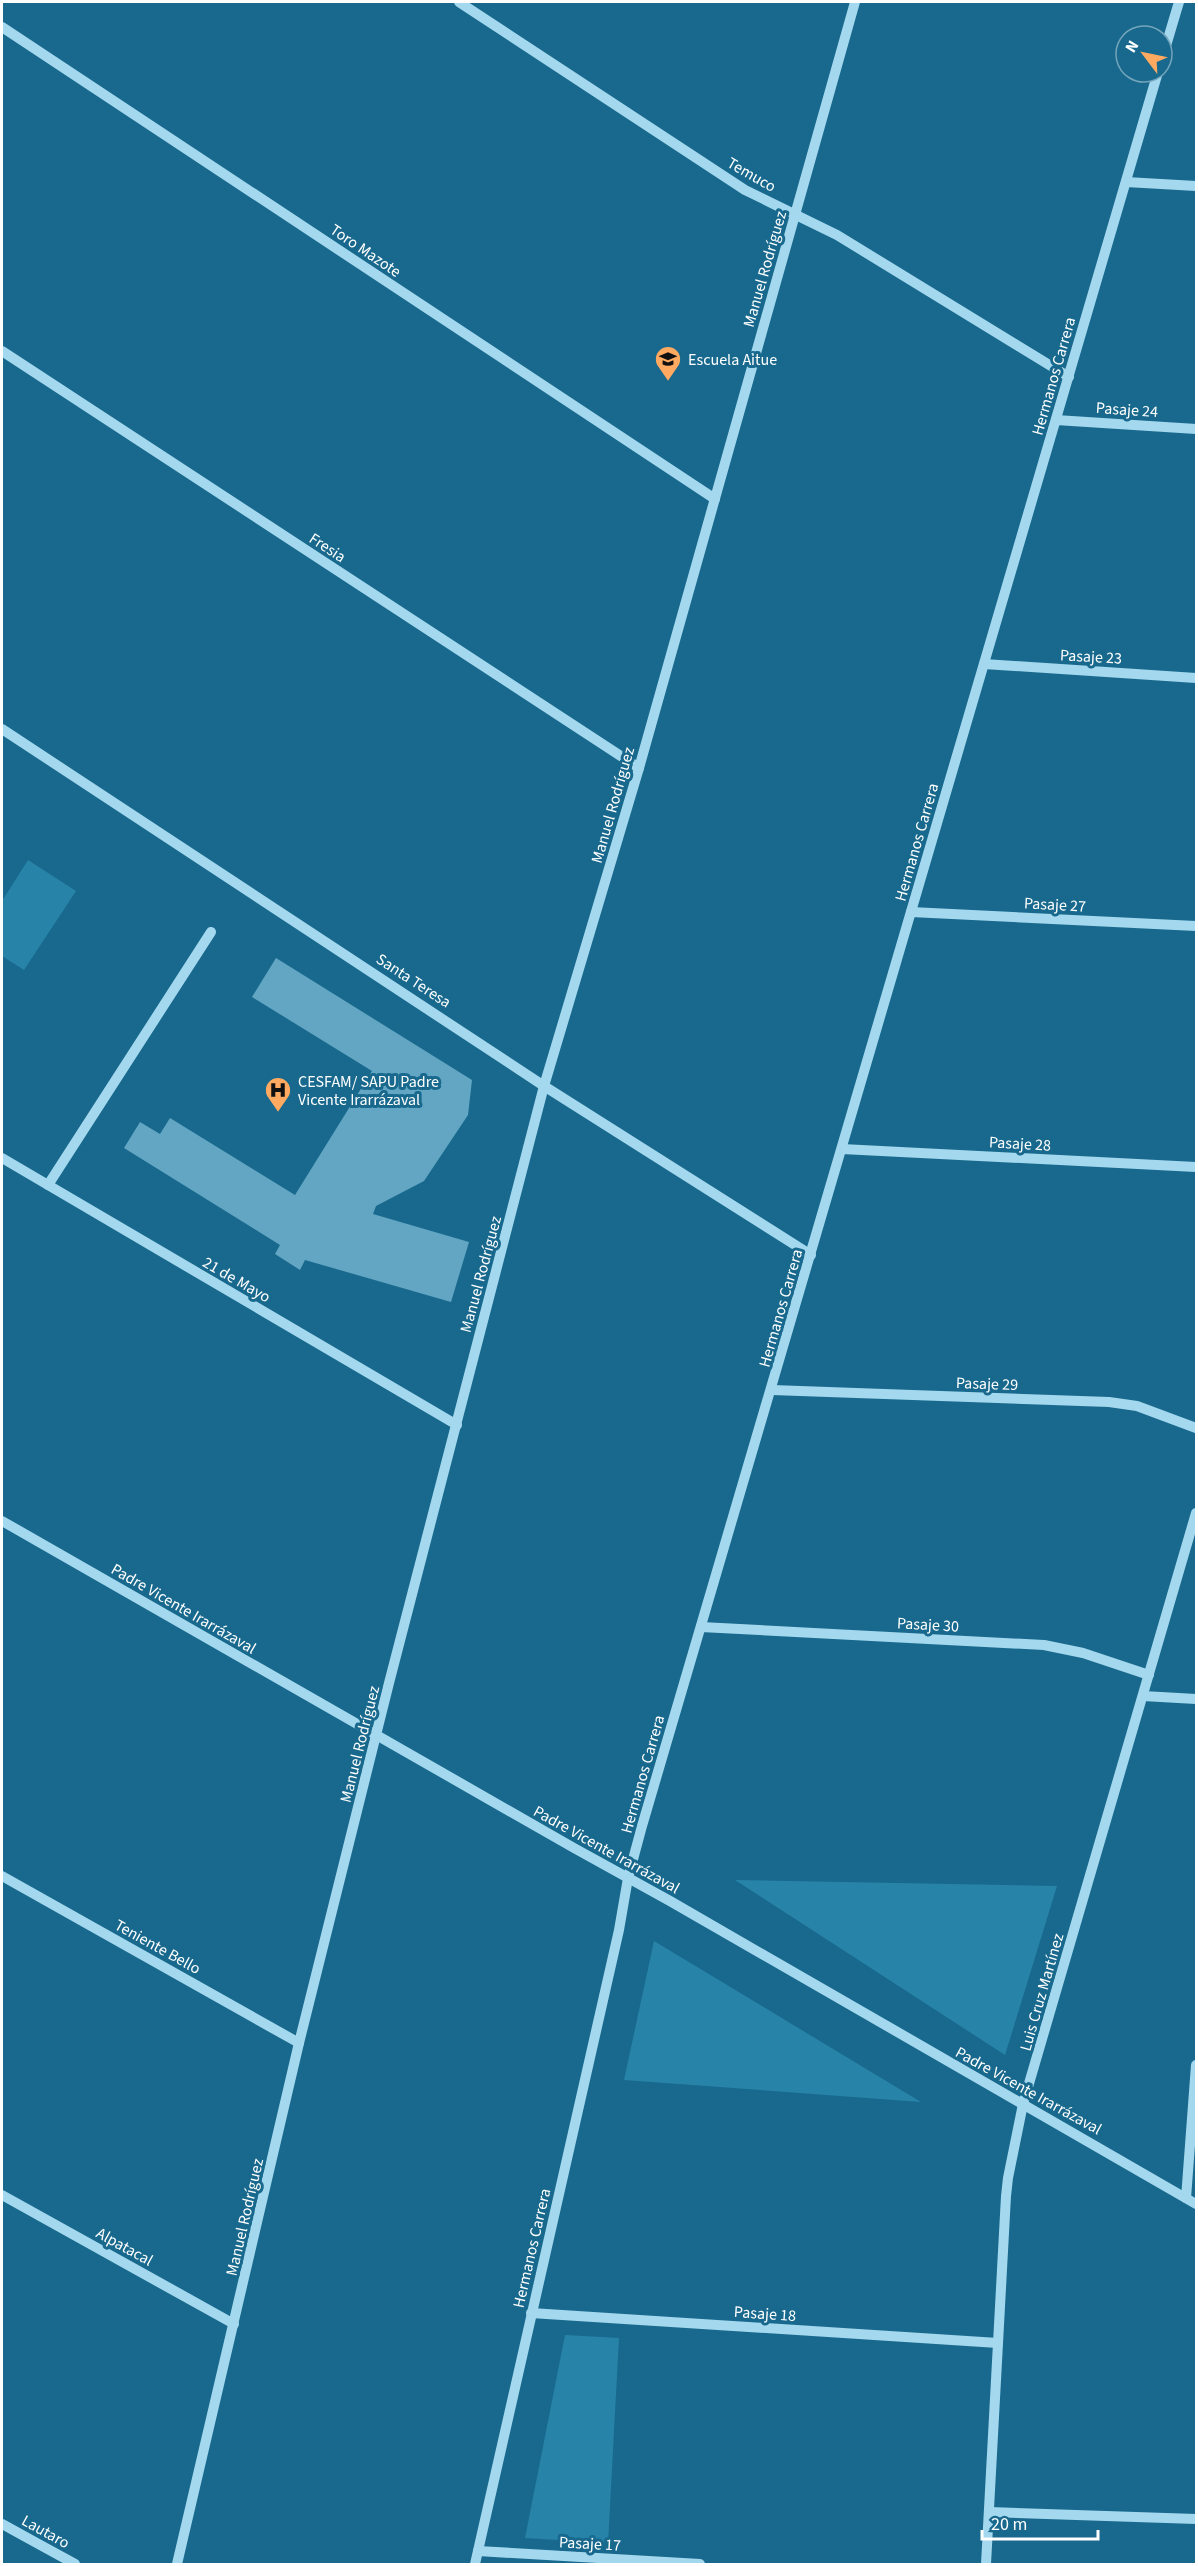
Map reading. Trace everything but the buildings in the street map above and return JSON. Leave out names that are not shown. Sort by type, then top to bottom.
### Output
[{"type":"street","name":"Temuco","points":[[459,2],[745,190],[837,235],[1068,377]]},
{"type":"street","name":"Manuel Rodríguez","points":[[177,2565],[299,2043],[544,1086],[639,768],[855,2]]},
{"type":"street","points":[[1172,24],[1179,2]]},
{"type":"street","name":"Toro Mazote","points":[[2,27],[715,499]]},
{"type":"street","name":"Hermanos Carrera","points":[[476,2565],[619,1930],[628,1878],[1155,84]]},
{"type":"street","points":[[1126,182],[1197,186]]},
{"type":"street","name":"Fresia","points":[[2,351],[639,768]]},
{"type":"street","name":"Pasaje 24","points":[[1056,420],[1197,429]]},
{"type":"street","name":"Pasaje 23","points":[[984,664],[1197,678]]},
{"type":"street","name":"Santa Teresa","points":[[2,729],[514,1064],[544,1086],[811,1254]]},
{"type":"street","name":"Pasaje 27","points":[[911,912],[1197,926]]},
{"type":"street","points":[[48,1185],[211,932]]},
{"type":"street","name":"Pasaje 28","points":[[842,1149],[1197,1167]]},
{"type":"street","name":"21 de Mayo","points":[[2,1158],[457,1425]]},
{"type":"street","name":"Pasaje 29","points":[[772,1390],[1109,1402],[1137,1406],[1197,1428]]},
{"type":"street","name":"Luis Cruz Martínez","points":[[986,2565],[1008,2178],[1023,2104],[1197,1513]]},
{"type":"street","name":"Padre Vicente Irarrázaval","points":[[2,1521],[1197,2204]]},
{"type":"street","name":"Pasaje 30","points":[[701,1627],[1044,1645],[1083,1653],[1149,1675]]},
{"type":"street","points":[[1143,1696],[1197,1699]]},
{"type":"street","name":"Teniente Bello","points":[[2,1876],[299,2043]]},
{"type":"street","points":[[1186,2198],[1197,2065]]},
{"type":"street","name":"Alpatacal","points":[[2,2195],[234,2324]]},
{"type":"street","name":"Pasaje 18","points":[[531,2313],[998,2343]]},
{"type":"street","points":[[989,2512],[1197,2519]]},
{"type":"street","name":"Lautaro","points":[[2,2524],[75,2565]]},
{"type":"street","name":"Pasaje 17","points":[[478,2551],[700,2565]]},
{"type":"shaded area","points":[[28,860],[76,891],[24,970],[2,956],[2,901]]},
{"type":"shaded area","points":[[735,1880],[1057,1886],[1005,2055]]},
{"type":"shaded area","points":[[654,1941],[921,2102],[624,2080]]},
{"type":"shaded area","points":[[565,2335],[619,2338],[608,2543],[525,2538]]},
{"type":"place","name":"Escuela Aitue","points":[[668,382]]},
{"type":"place","name":"CESFAM/ SAPU Padre Vicente Irarrázaval","points":[[278,1113]]}]
